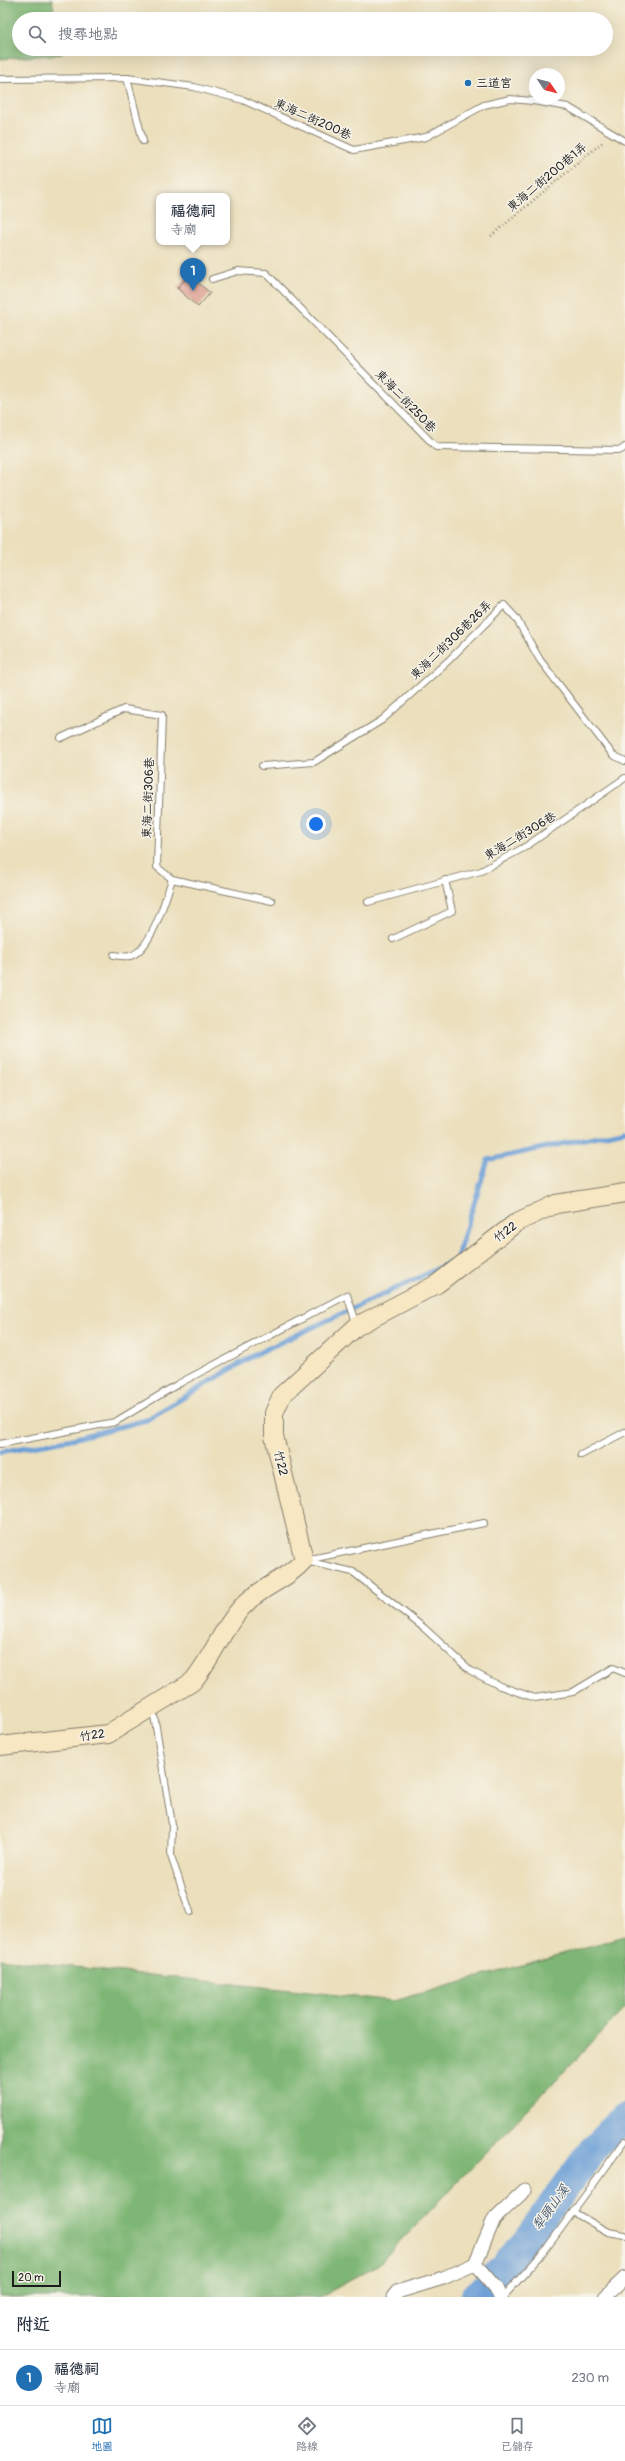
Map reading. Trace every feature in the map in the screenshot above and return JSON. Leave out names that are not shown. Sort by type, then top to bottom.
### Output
[{"type":"street","name":"竹22","points":[[0,1746],[108,1734],[192,1682],[202,1670],[231,1618],[245,1604],[295,1571],[304,1560],[274,1436],[274,1412],[282,1395],[357,1326],[437,1284],[517,1222],[556,1204],[625,1193]]},
{"type":"street","points":[[393,2297],[397,2292],[443,2278],[475,2264],[494,2219],[525,2190]]},
{"type":"street","points":[[475,2264],[499,2294]]},
{"type":"street","points":[[605,2297],[625,2278]]},
{"type":"lane","name":"東海二街200巷","points":[[0,79],[127,78],[194,87],[243,100],[354,150],[426,137],[484,104],[510,99],[568,107],[614,133],[625,141]]},
{"type":"lane","points":[[127,78],[143,141]]},
{"type":"lane","name":"東海二街250巷","points":[[212,279],[238,271],[266,273],[436,447],[621,450],[625,447]]},
{"type":"lane","name":"東海二街306巷26弄","points":[[262,766],[314,762],[382,720],[448,661],[504,605],[516,618],[540,660],[613,755],[625,761]]},
{"type":"lane","name":"東海二街306巷","points":[[61,738],[124,709],[162,715],[157,868],[172,879],[272,901]]},
{"type":"lane","name":"東海二街306巷","points":[[368,902],[481,871],[525,848],[625,778]]},
{"type":"lane","points":[[114,955],[130,956],[140,950],[159,920],[172,879]]},
{"type":"lane","points":[[393,938],[452,912],[445,880]]},
{"type":"lane","points":[[0,1444],[115,1422],[178,1384],[347,1296],[357,1326]]},
{"type":"lane","points":[[581,1455],[625,1432]]},
{"type":"lane","points":[[304,1560],[484,1523]]},
{"type":"lane","points":[[304,1560],[353,1572],[424,1628],[471,1670],[500,1686],[535,1698],[573,1692],[614,1668],[625,1673]]},
{"type":"lane","points":[[152,1707],[172,1824],[171,1856],[190,1912]]},
{"type":"lane","points":[[499,2294],[542,2253],[625,2141]]},
{"type":"lane","points":[[573,2212],[608,2232],[625,2235]]},
{"type":"path","name":"東海二街200巷1弄","points":[[492,236],[614,133]]},
{"type":"green space","points":[[0,0],[52,0],[55,12],[12,12],[12,56],[37,56],[0,59]]},
{"type":"green space","points":[[625,1936],[625,2008],[378,2265],[320,2297],[0,2297],[0,1959],[394,2001]]},
{"type":"building","points":[[189,275],[210,293],[198,307],[177,288]]},
{"type":"waterway","points":[[0,1452],[72,1439],[146,1420],[256,1354],[456,1260],[488,1160],[625,1130]]},
{"type":"waterway","name":"犁頭山溪","points":[[475,2297],[519,2250],[593,2149],[625,2117]]},
{"type":"place","name":"三道宮","points":[[468,83]]},
{"type":"place","name":"福德祠","points":[[193,291]]}]
